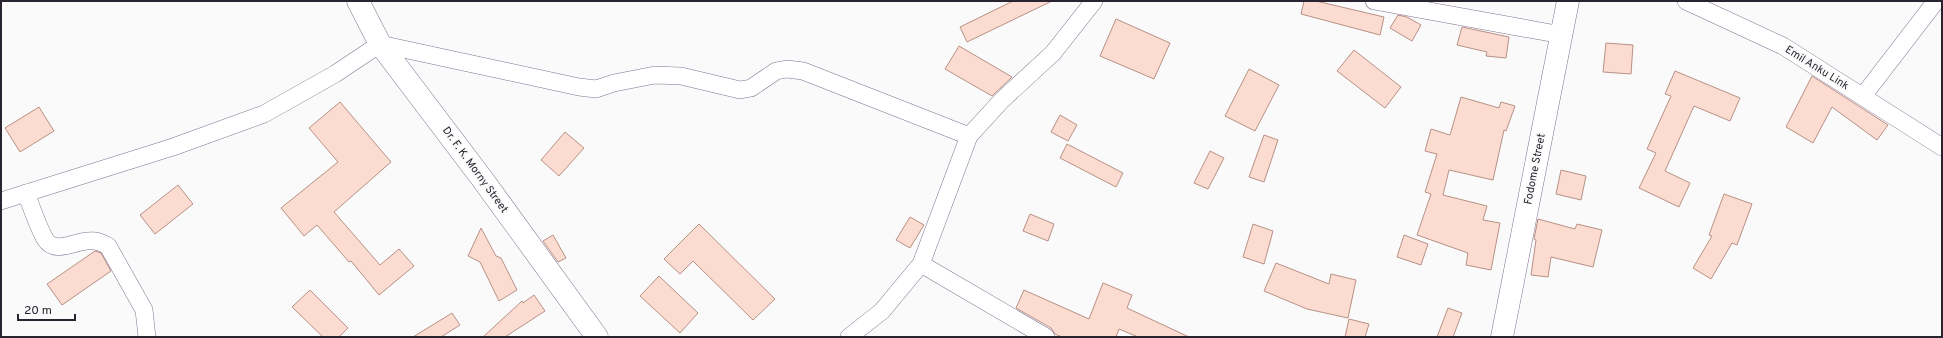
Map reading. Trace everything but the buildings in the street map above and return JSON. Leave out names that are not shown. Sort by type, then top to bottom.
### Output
[{"type":"street","name":"Dr. F. K. Morny Street","points":[[358,1],[380,44],[483,180],[597,337]]},
{"type":"street","points":[[849,337],[882,311],[921,264],[969,136],[1002,100],[1053,53],[1094,1]]},
{"type":"street","points":[[1374,1],[1562,35]]},
{"type":"street","name":"Fodome Street","points":[[1502,337],[1568,1]]},
{"type":"street","name":"Emil Anku Link","points":[[1686,1],[1783,46],[1942,148]]},
{"type":"street","points":[[1863,96],[1936,1]]},
{"type":"street","points":[[1,201],[173,147],[264,114],[335,74],[380,44],[579,87],[596,89],[614,83],[655,75],[681,76],[740,90],[751,88],[776,71],[787,69],[803,71],[969,136]]},
{"type":"street","points":[[26,193],[46,240],[55,246],[66,247],[86,241],[98,241],[108,246],[144,310],[147,337]]},
{"type":"street","points":[[921,264],[1042,336]]}]
